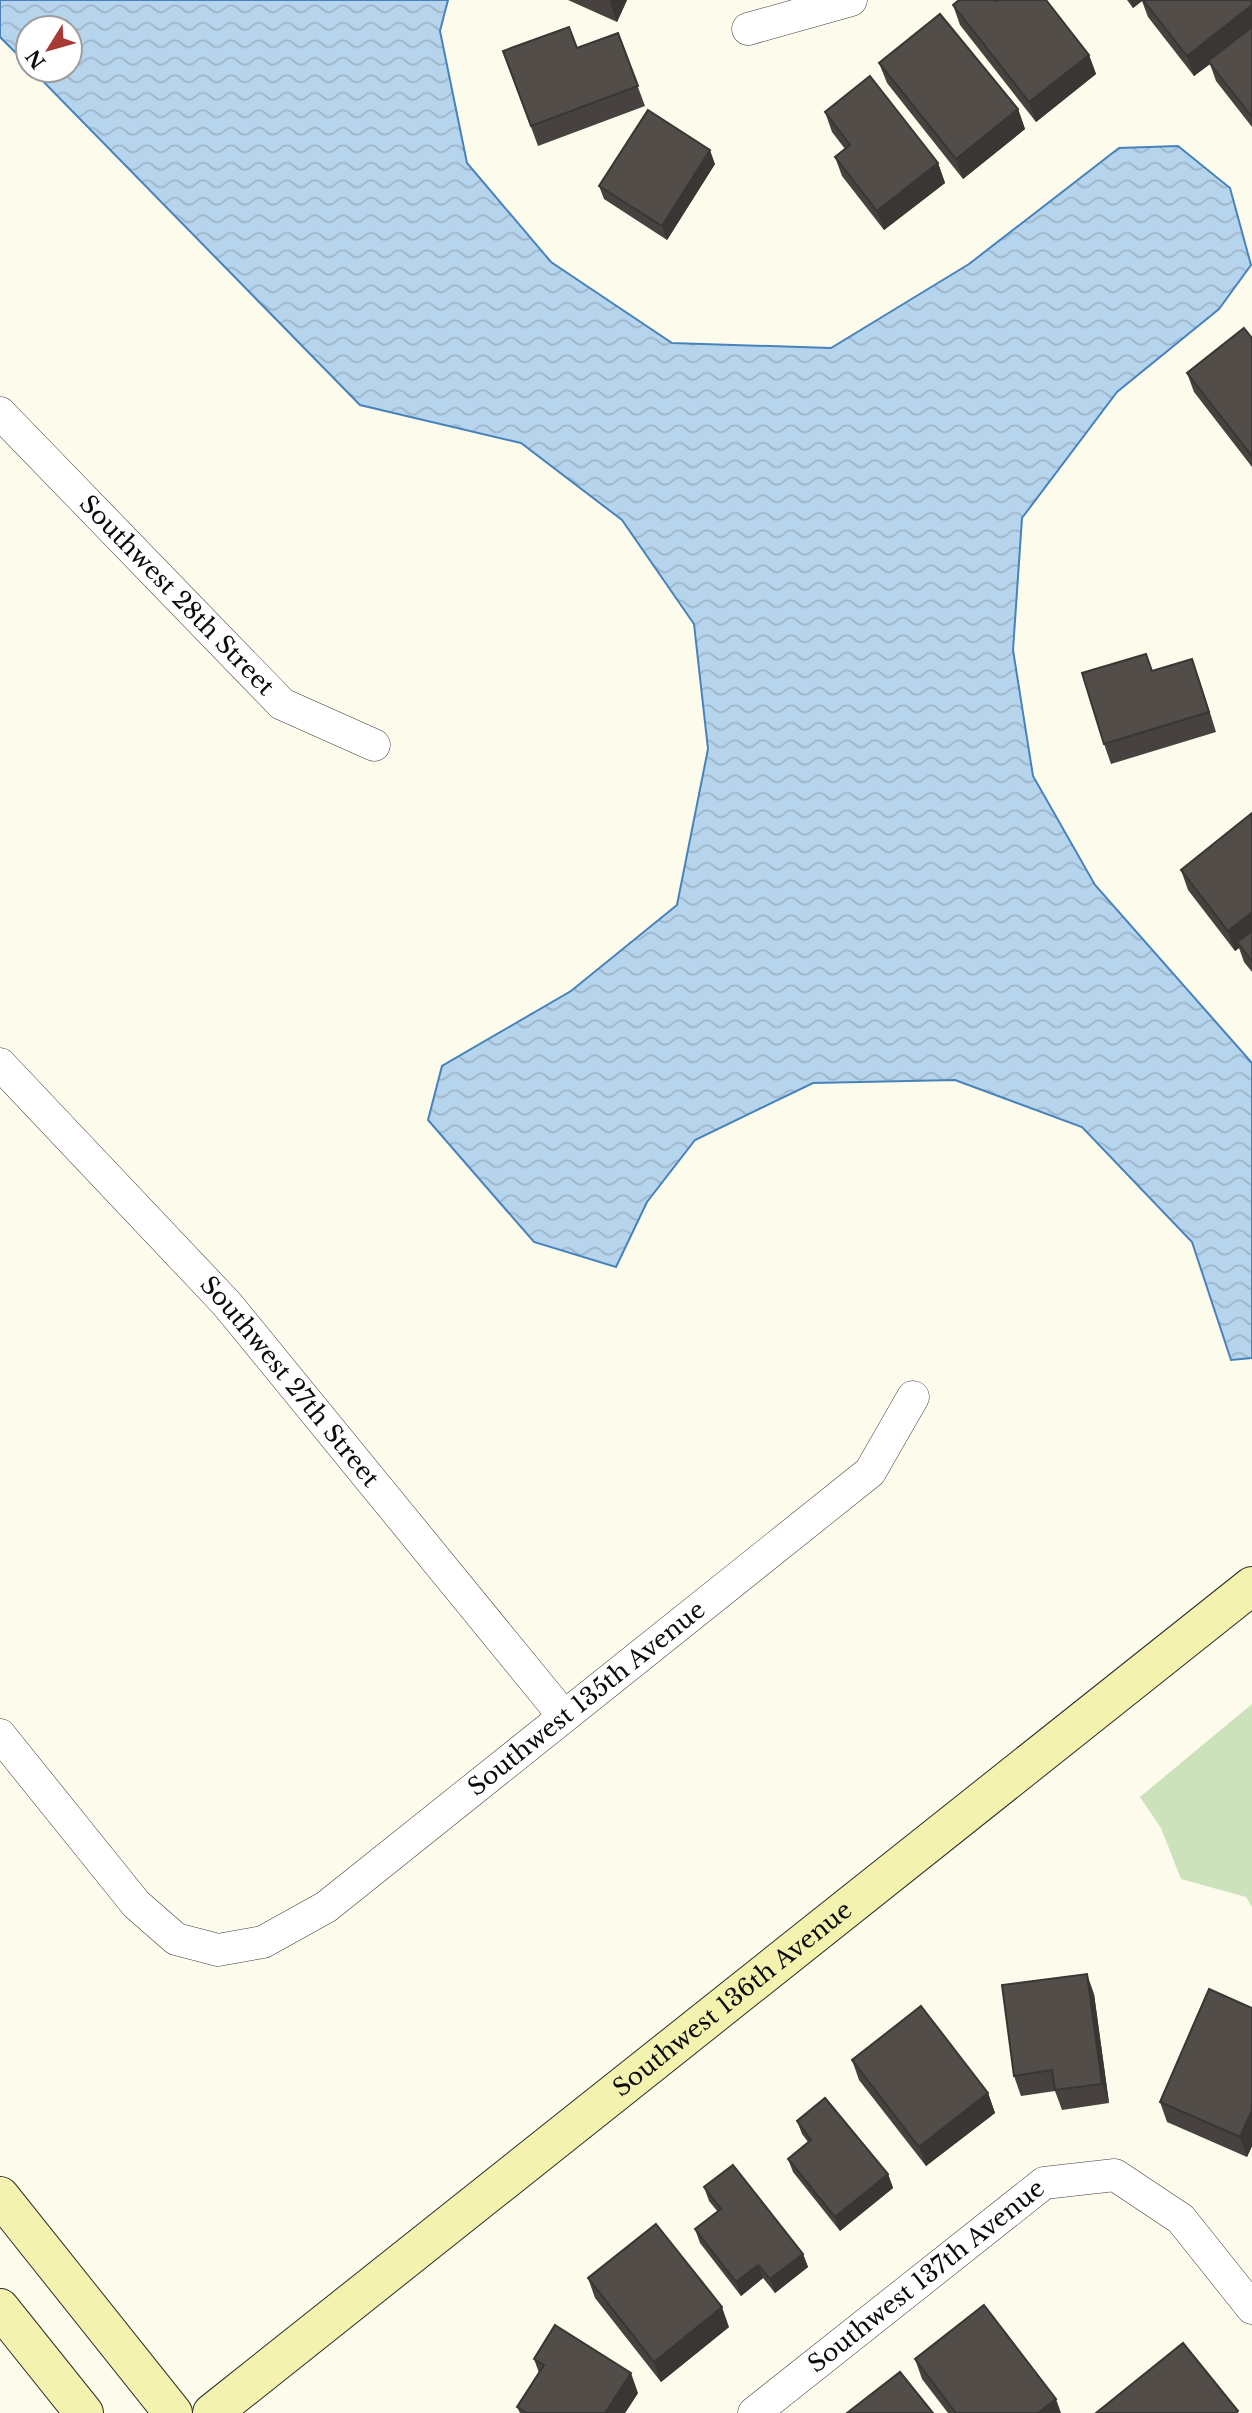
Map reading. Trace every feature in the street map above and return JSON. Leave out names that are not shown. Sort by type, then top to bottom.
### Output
[{"type":"street","points":[[748,29],[851,0]]},
{"type":"street","name":"Southwest 28th Street","points":[[0,414],[282,704],[374,745]]},
{"type":"street","name":"Southwest 27th Street","points":[[0,1064],[227,1304],[563,1715]]},
{"type":"street","name":"Southwest 135th Avenue","points":[[0,1735],[136,1903],[176,1939],[218,1950],[263,1942],[326,1907],[870,1472],[913,1397]]},
{"type":"street","name":"Southwest 136th Avenue","points":[[212,2413],[1252,1586]]},
{"type":"street","name":"Southwest 137th Avenue","points":[[754,2413],[1044,2183],[1115,2175],[1181,2219],[1252,2308]]},
{"type":"street","points":[[0,2196],[173,2413]]},
{"type":"street","points":[[0,2308],[84,2413]]},
{"type":"green space","points":[[1252,1704],[1252,1907],[1246,1897],[1181,1879],[1161,1828],[1140,1797]]},
{"type":"water","points":[[0,0],[448,0],[440,31],[467,163],[551,262],[672,343],[831,348],[969,264],[1119,148],[1178,146],[1230,188],[1251,265],[1219,309],[1117,392],[1022,518],[1013,650],[1033,776],[1095,885],[1252,1063],[1252,1358],[1231,1360],[1192,1242],[1082,1127],[955,1080],[813,1083],[695,1140],[647,1202],[616,1267],[534,1242],[428,1120],[442,1066],[571,991],[677,905],[708,749],[694,624],[622,520],[521,443],[360,405],[46,84],[84,84],[84,14],[14,14],[14,51],[0,37]]},
{"type":"building","points":[[959,0],[1046,0],[1089,55],[1029,102],[953,5]]},
{"type":"building","points":[[1143,0],[1252,0],[1252,5],[1187,56]]},
{"type":"building","points":[[940,14],[1018,109],[956,159],[879,63]]},
{"type":"building","points":[[569,27],[577,48],[618,33],[638,86],[531,126],[503,51]]},
{"type":"building","points":[[1252,27],[1252,117],[1208,61]]},
{"type":"building","points":[[870,76],[938,163],[877,211],[835,157],[850,145],[825,112]]},
{"type":"building","points":[[648,110],[710,150],[662,226],[599,186]]},
{"type":"building","points":[[1244,328],[1252,338],[1252,456],[1187,373]]},
{"type":"building","points":[[1146,654],[1152,671],[1192,659],[1209,712],[1104,744],[1082,673]]},
{"type":"building","points":[[1252,813],[1252,912],[1228,931],[1181,870]]},
{"type":"building","points":[[1252,931],[1252,961],[1237,942]]},
{"type":"building","points":[[1087,1974],[1102,2084],[1055,2090],[1052,2070],[1014,2076],[1002,1985]]},
{"type":"building","points":[[1209,1989],[1252,2008],[1252,2110],[1240,2137],[1160,2102]]},
{"type":"building","points":[[921,2006],[988,2093],[919,2147],[852,2060]]},
{"type":"building","points":[[825,2098],[888,2174],[835,2217],[788,2159],[811,2140],[797,2121]]},
{"type":"building","points":[[733,2165],[803,2254],[770,2279],[758,2265],[736,2282],[695,2229],[721,2209],[704,2187]]},
{"type":"building","points":[[656,2224],[722,2307],[654,2362],[588,2278]]},
{"type":"building","points":[[984,2305],[1056,2399],[1038,2413],[956,2413],[915,2359]]},
{"type":"building","points":[[555,2325],[631,2373],[605,2413],[527,2413],[517,2407],[544,2365],[534,2359]]},
{"type":"building","points":[[1183,2343],[1238,2411],[1236,2413],[1096,2413]]},
{"type":"building","points":[[900,2372],[933,2413],[847,2413]]}]
